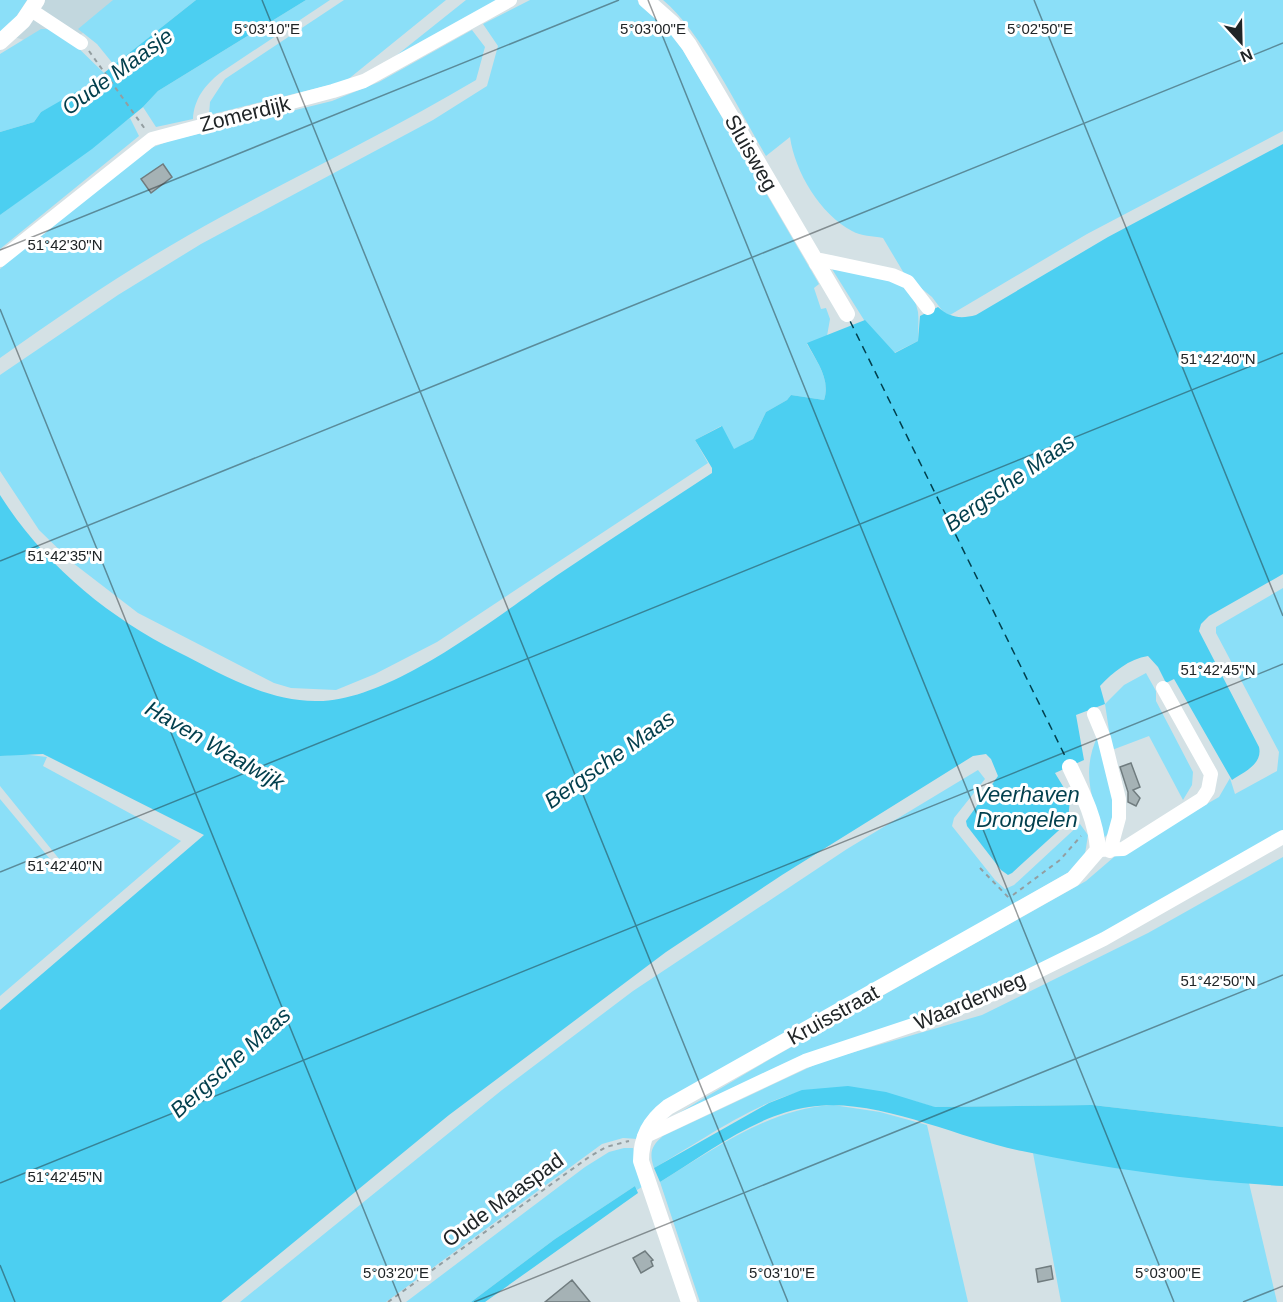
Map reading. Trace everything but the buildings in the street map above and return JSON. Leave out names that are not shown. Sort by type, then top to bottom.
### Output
[{"type":"street","name":"Zomerdijk","points":[[0,260],[152,139],[333,92],[364,81],[510,0]]},
{"type":"street","name":"Sluisweg","points":[[646,0],[672,23],[689,45],[847,314]]},
{"type":"street","points":[[0,42],[34,5],[81,43]]},
{"type":"street","points":[[816,264],[821,260],[892,275],[908,282],[928,308]]},
{"type":"street","points":[[1070,767],[1104,850],[1123,849],[1202,799],[1208,789],[1211,774],[1164,688]]},
{"type":"street","name":"Kruisstraat","points":[[644,1137],[655,1118],[668,1107],[1059,888],[1073,879],[1104,850],[1119,818],[1119,799],[1104,738],[1094,714]]},
{"type":"street","name":"Waarderweg","points":[[644,1137],[805,1061],[931,1019],[982,999],[1104,939],[1283,837]]},
{"type":"street","points":[[644,1137],[641,1161],[689,1302]]},
{"type":"path","points":[[99,62],[141,122]]},
{"type":"path","points":[[1055,822],[1063,815]]},
{"type":"path","points":[[1059,819],[1066,827]]},
{"type":"path","points":[[980,868],[1008,899],[1060,860],[1094,824]]},
{"type":"path","name":"Oude Maaspad","points":[[388,1302],[589,1157],[606,1148],[644,1137]]},
{"type":"shaded area","points":[[0,0],[129,0],[59,50],[0,33]]},
{"type":"shaded area","points":[[0,0],[27,0],[11,25],[0,35]]},
{"type":"shaded area","points":[[113,0],[196,0],[114,65],[97,44],[78,29]]},
{"type":"shaded area","points":[[306,0],[330,0],[220,73],[198,99],[193,119],[156,127],[143,107],[158,91]]},
{"type":"shaded area","points":[[344,0],[446,0],[346,81],[209,115],[210,102],[225,79]]},
{"type":"shaded area","points":[[466,0],[500,0],[387,63]]},
{"type":"shaded area","points":[[530,0],[637,0],[667,23],[819,284],[814,288],[821,309],[826,308],[830,319],[827,336],[807,344],[824,378],[826,392],[824,400],[791,395],[787,400],[766,412],[753,439],[733,450],[721,426],[695,440],[708,463],[437,642],[375,674],[336,690],[291,688],[274,683],[138,613],[73,563],[39,530],[0,471],[0,375],[118,295],[201,244],[433,120],[487,86],[498,46],[483,24]]},
{"type":"shaded area","points":[[663,0],[1283,0],[1283,131],[1087,234],[950,315],[944,313],[932,297],[905,275],[883,238],[856,233],[840,224],[820,203],[803,178],[790,137],[766,156],[705,51],[677,14]]},
{"type":"shaded area","points":[[41,29],[56,29],[104,73],[74,95],[41,112],[34,122],[0,132],[0,54]]},
{"type":"shaded area","points":[[472,30],[485,47],[476,80],[163,250],[0,358],[0,269],[21,249],[151,148],[169,141],[332,101],[379,82]]},
{"type":"shaded area","points":[[130,118],[139,136],[0,249],[0,215]]},
{"type":"shaded area","points":[[832,269],[885,277],[907,289],[914,299],[918,312],[918,341],[894,353],[864,320]]},
{"type":"shaded area","points":[[1283,588],[1283,835],[1137,916],[998,984],[667,1120],[772,1058],[1086,881],[1114,857],[1219,797],[1230,778],[1235,794],[1277,771],[1279,752],[1216,633],[1216,627]]},
{"type":"shaded area","points":[[1146,673],[1156,691],[1156,701],[1193,772],[1192,785],[1183,800],[1149,736],[1112,750],[1105,704],[1124,685]]},
{"type":"shaded area","points":[[1098,735],[1110,774],[1115,803],[1115,817],[1111,829],[1104,838],[1093,799],[1089,774]]},
{"type":"shaded area","points":[[21,754],[47,757],[43,766],[181,841],[0,996],[0,799],[55,865],[60,860],[0,786],[0,756]]},
{"type":"shaded area","points":[[978,770],[985,779],[954,818],[952,826],[995,880],[1005,889],[1014,885],[1080,824],[1088,835],[1085,854],[1076,868],[707,1080],[638,1139],[623,1138],[602,1144],[386,1302],[240,1302],[502,1090],[633,991],[847,849]]},
{"type":"shaded area","points":[[1283,857],[1283,1127],[1092,1105],[934,1107],[914,1101],[819,1089],[799,1092],[757,1108],[654,1168],[652,1150],[663,1136],[823,1061],[982,1015],[1148,933]]},
{"type":"shaded area","points":[[833,1105],[880,1112],[927,1125],[968,1302],[700,1302],[660,1182],[722,1144],[764,1122],[809,1108]]},
{"type":"shaded area","points":[[633,1148],[645,1185],[637,1190],[635,1186],[555,1239],[471,1302],[406,1302],[585,1167],[609,1152]]},
{"type":"shaded area","points":[[1033,1153],[1249,1183],[1277,1302],[1061,1302]]},
{"type":"water","name":"Oude Maasje","points":[[196,0],[306,0],[158,91],[143,107],[92,149],[0,215],[0,132],[34,122],[41,112],[90,84]]},
{"type":"water","points":[[1283,144],[1283,574],[1209,616],[1201,624],[1199,631],[1259,747],[1258,758],[1252,767],[1232,780],[1174,679],[1166,683],[1158,667],[1148,656],[1134,660],[1116,671],[1100,686],[1105,704],[1076,715],[1084,760],[1055,773],[1070,798],[1068,822],[1012,873],[1008,875],[1001,870],[967,826],[966,821],[998,776],[991,759],[986,754],[973,756],[782,875],[666,952],[449,1115],[221,1302],[0,1302],[0,1010],[204,835],[43,754],[0,756],[0,495],[36,543],[78,586],[151,638],[263,692],[299,700],[318,701],[347,697],[378,687],[442,654],[712,473],[712,468],[695,440],[722,426],[734,449],[753,439],[766,412],[787,400],[791,395],[824,400],[826,385],[824,377],[807,343],[865,320],[895,353],[918,341],[920,316],[938,307],[956,317],[976,315],[1108,237]]},
{"type":"water","points":[[848,1086],[886,1092],[935,1107],[1092,1105],[1283,1127],[1283,1186],[1185,1177],[1086,1163],[997,1145],[888,1113],[861,1107],[834,1105],[789,1111],[769,1118],[732,1137],[660,1182],[654,1168],[769,1103],[802,1090]]},
{"type":"water","points":[[635,1186],[638,1193],[485,1302],[471,1302],[555,1239]]},
{"type":"ferry route","points":[[850,321],[1067,760]]},
{"type":"water label","name":"Bergsche Maas","points":[[1009,482]]},
{"type":"water label","name":"Haven Waalwijk","points":[[215,745]]},
{"type":"water label","name":"Bergsche Maas","points":[[609,759]]},
{"type":"water label","name":"Veerhaven Drongelen","points":[[1027,806]]},
{"type":"water label","name":"Bergsche Maas","points":[[230,1062]]}]
